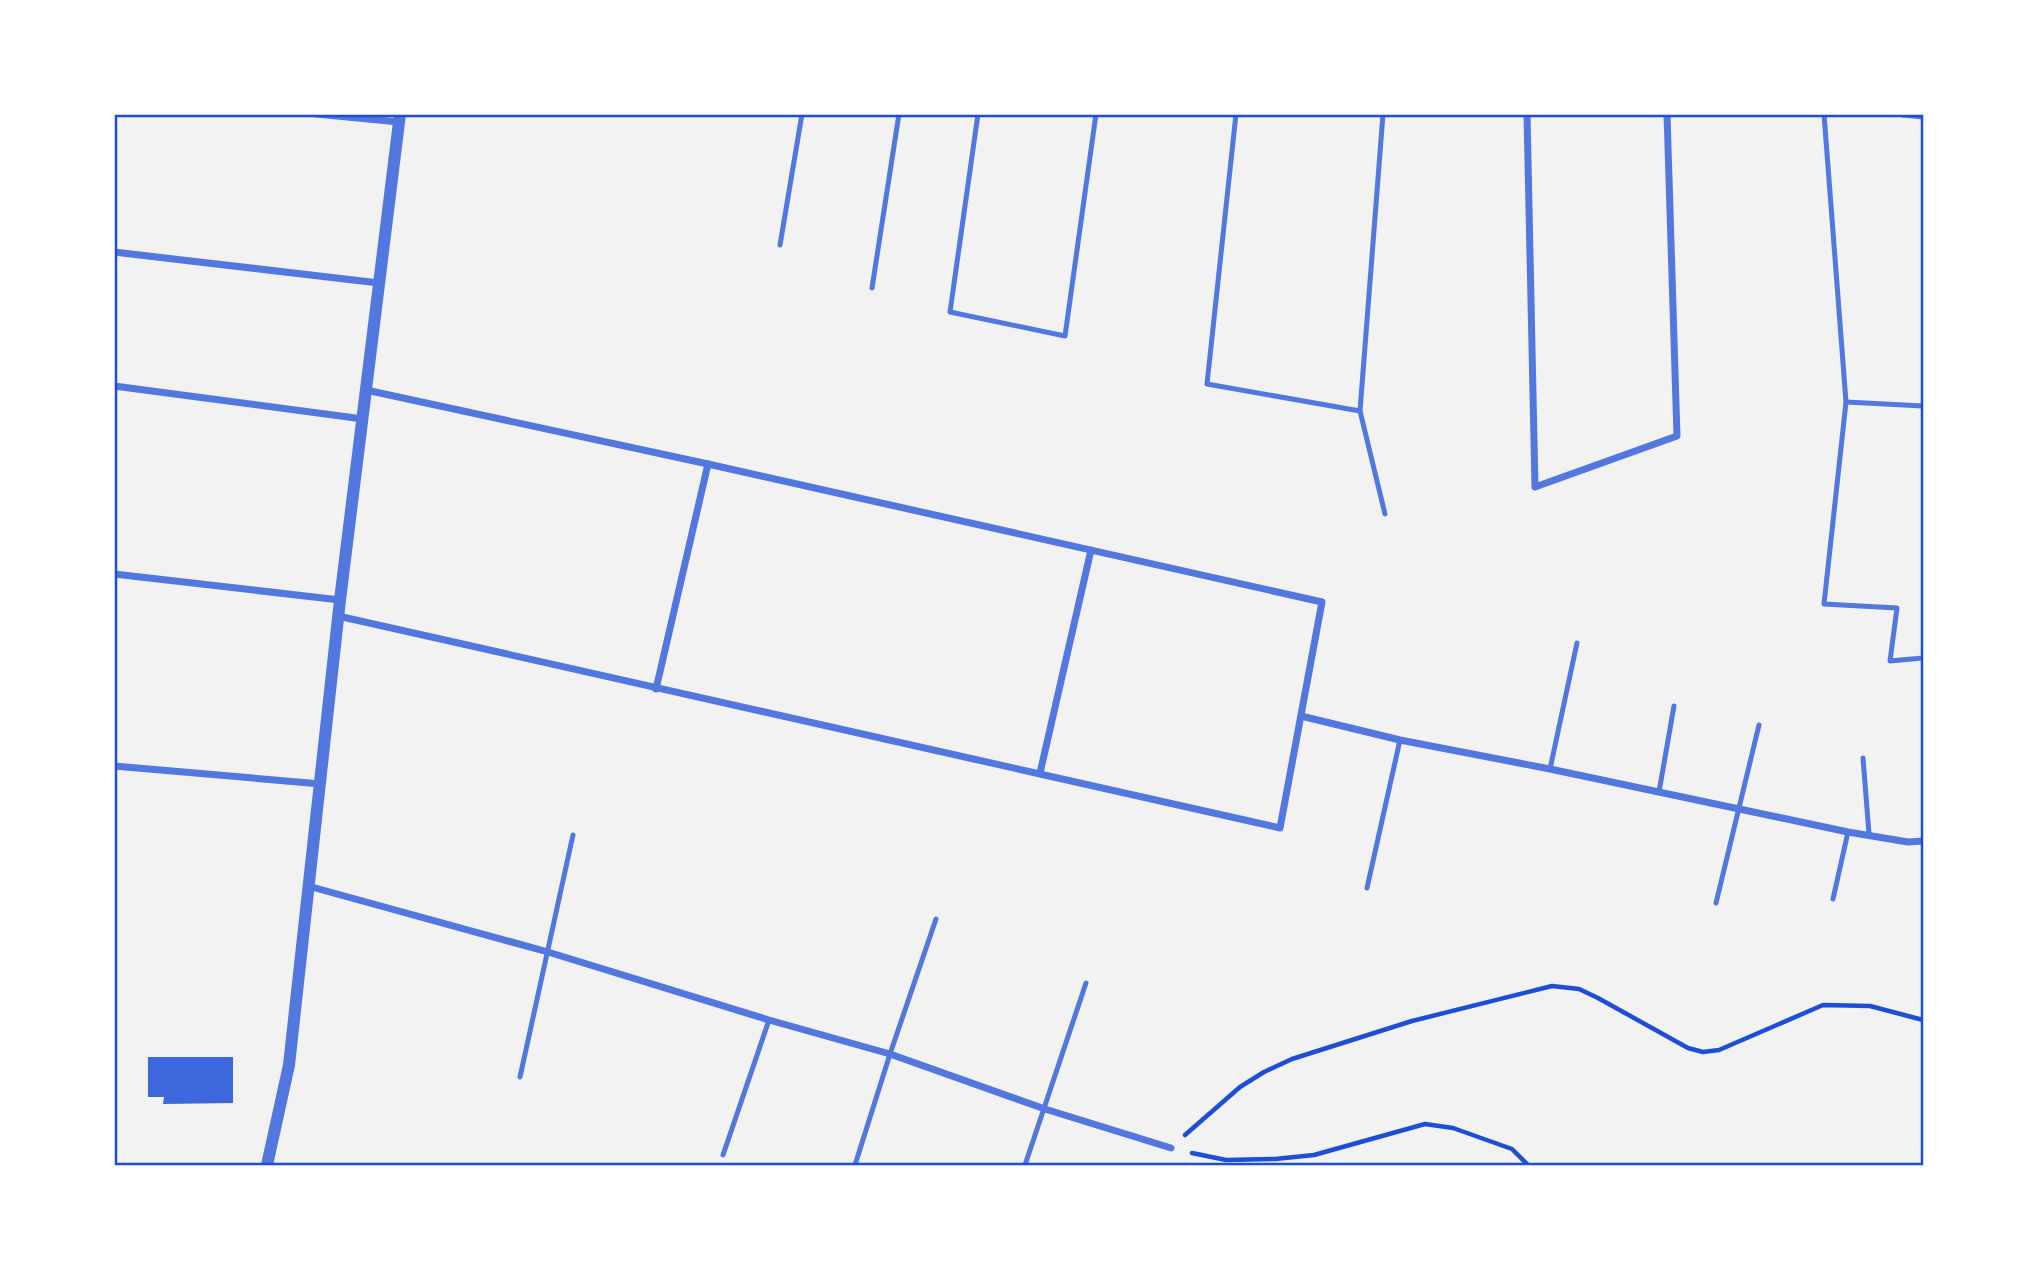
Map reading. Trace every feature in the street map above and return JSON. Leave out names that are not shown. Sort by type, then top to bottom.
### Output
[{"type":"street","points":[[267,1165],[289,1065],[338,616],[400,118],[316,114]]},
{"type":"street","points":[[1527,114],[1535,487],[1677,436],[1667,114]]},
{"type":"street","points":[[1903,114],[1923,116]]},
{"type":"street","points":[[114,252],[379,283]]},
{"type":"street","points":[[114,386],[363,419]]},
{"type":"street","points":[[338,616],[1280,828],[1322,602],[366,390]]},
{"type":"street","points":[[656,689],[708,464]]},
{"type":"street","points":[[1040,773],[1091,550]]},
{"type":"street","points":[[114,574],[340,600]]},
{"type":"street","points":[[1301,716],[1400,740],[1738,810],[1848,832],[1908,842],[1923,841]]},
{"type":"street","points":[[114,766],[321,784]]},
{"type":"street","points":[[308,886],[548,952],[890,1054],[1045,1109],[1171,1149]]},
{"type":"lane","points":[[780,245],[802,114]]},
{"type":"lane","points":[[872,288],[899,114]]},
{"type":"lane","points":[[978,114],[950,312],[1065,336],[1096,114]]},
{"type":"lane","points":[[1236,114],[1207,384],[1360,411]]},
{"type":"lane","points":[[1383,114],[1360,411],[1385,514]]},
{"type":"lane","points":[[1824,114],[1846,402],[1824,604],[1898,608],[1890,660],[1923,658]]},
{"type":"lane","points":[[1846,402],[1923,406]]},
{"type":"lane","points":[[1550,769],[1577,643]]},
{"type":"lane","points":[[1659,792],[1674,706]]},
{"type":"lane","points":[[1716,903],[1759,725]]},
{"type":"lane","points":[[1367,888],[1400,740]]},
{"type":"lane","points":[[1863,758],[1869,834]]},
{"type":"lane","points":[[1833,899],[1848,832]]},
{"type":"lane","points":[[520,1077],[573,835]]},
{"type":"lane","points":[[855,1165],[936,919]]},
{"type":"lane","points":[[1025,1165],[1086,983]]},
{"type":"lane","points":[[723,1155],[769,1020]]},
{"type":"path","points":[[1171,1149],[1240,1087],[1292,1059],[1412,1021],[1552,986],[1578,989],[1688,1048],[1703,1052],[1719,1050],[1823,1005],[1870,1006],[1923,1020]]},
{"type":"path","points":[[1171,1149],[1226,1160],[1275,1159],[1314,1155],[1425,1124],[1453,1128],[1512,1149],[1528,1165]]},
{"type":"building","points":[[148,1057],[233,1057],[233,1103],[163,1104],[164,1097],[148,1097]]}]
